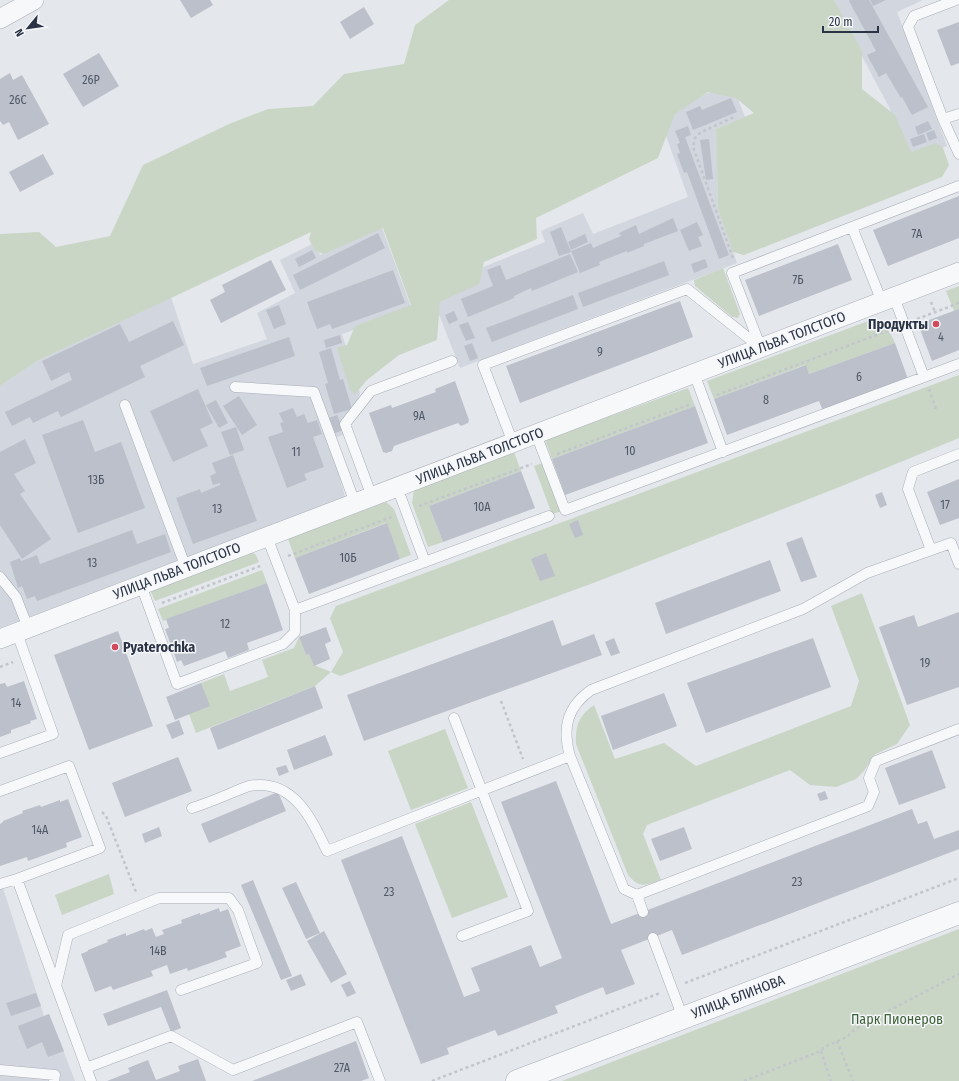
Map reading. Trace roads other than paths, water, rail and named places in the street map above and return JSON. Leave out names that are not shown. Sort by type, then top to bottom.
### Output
[{"type":"street","points":[[0,19],[34,0]]},
{"type":"street","name":"УЛИЦА ЛЬВА ТОЛСТОГО","points":[[15,633],[959,272]]},
{"type":"street","name":"УЛИЦА БЛИНОВА","points":[[517,1081],[959,913]]},
{"type":"lane","points":[[956,0],[914,16],[908,27],[943,119],[959,154]]},
{"type":"lane","points":[[943,119],[959,114]]},
{"type":"lane","points":[[761,348],[732,273],[959,186]]},
{"type":"lane","points":[[852,227],[888,299],[924,377]]},
{"type":"lane","points":[[513,443],[483,365],[688,289],[761,348]]},
{"type":"lane","points":[[363,500],[345,424],[371,391],[452,362]]},
{"type":"lane","points":[[536,434],[565,510],[959,364]]},
{"type":"lane","points":[[694,373],[723,452]]},
{"type":"lane","points":[[235,387],[314,392],[363,500]]},
{"type":"lane","points":[[125,404],[186,568]]},
{"type":"lane","points":[[931,550],[908,489],[914,472],[959,454]]},
{"type":"lane","points":[[397,487],[425,562]]},
{"type":"lane","points":[[295,610],[549,516]]},
{"type":"lane","points":[[141,585],[177,684],[283,644],[295,632],[295,610],[267,537]]},
{"type":"lane","points":[[643,912],[637,895],[624,889],[570,756],[566,730],[568,718],[574,706],[582,696],[591,690],[803,609],[867,574],[931,550],[955,542],[959,564]]},
{"type":"lane","points":[[0,577],[16,597],[15,633],[53,734],[0,754]]},
{"type":"lane","points":[[454,718],[528,911],[462,936]]},
{"type":"lane","points":[[637,895],[868,806],[874,792],[869,778],[876,761],[959,729]]},
{"type":"lane","points":[[192,808],[248,786],[265,785],[282,789],[299,803],[315,826],[327,851],[570,756]]},
{"type":"lane","points":[[0,791],[69,766],[100,848],[0,884]]},
{"type":"lane","points":[[17,879],[91,1081]]},
{"type":"lane","points":[[56,986],[68,935],[159,898],[229,898],[238,910],[257,963],[181,990]]},
{"type":"lane","points":[[653,938],[683,1018]]},
{"type":"lane","points":[[86,1068],[171,1036],[233,1070],[357,1022],[380,1081]]},
{"type":"lane","points":[[0,1070],[55,1075],[54,1081]]},
{"type":"place","name":"Продукты","points":[[936,324]]},
{"type":"place","name":"Pyaterochka","points":[[115,647]]},
{"type":"park label","name":"Парк Пионеров","points":[[897,1019]]}]
